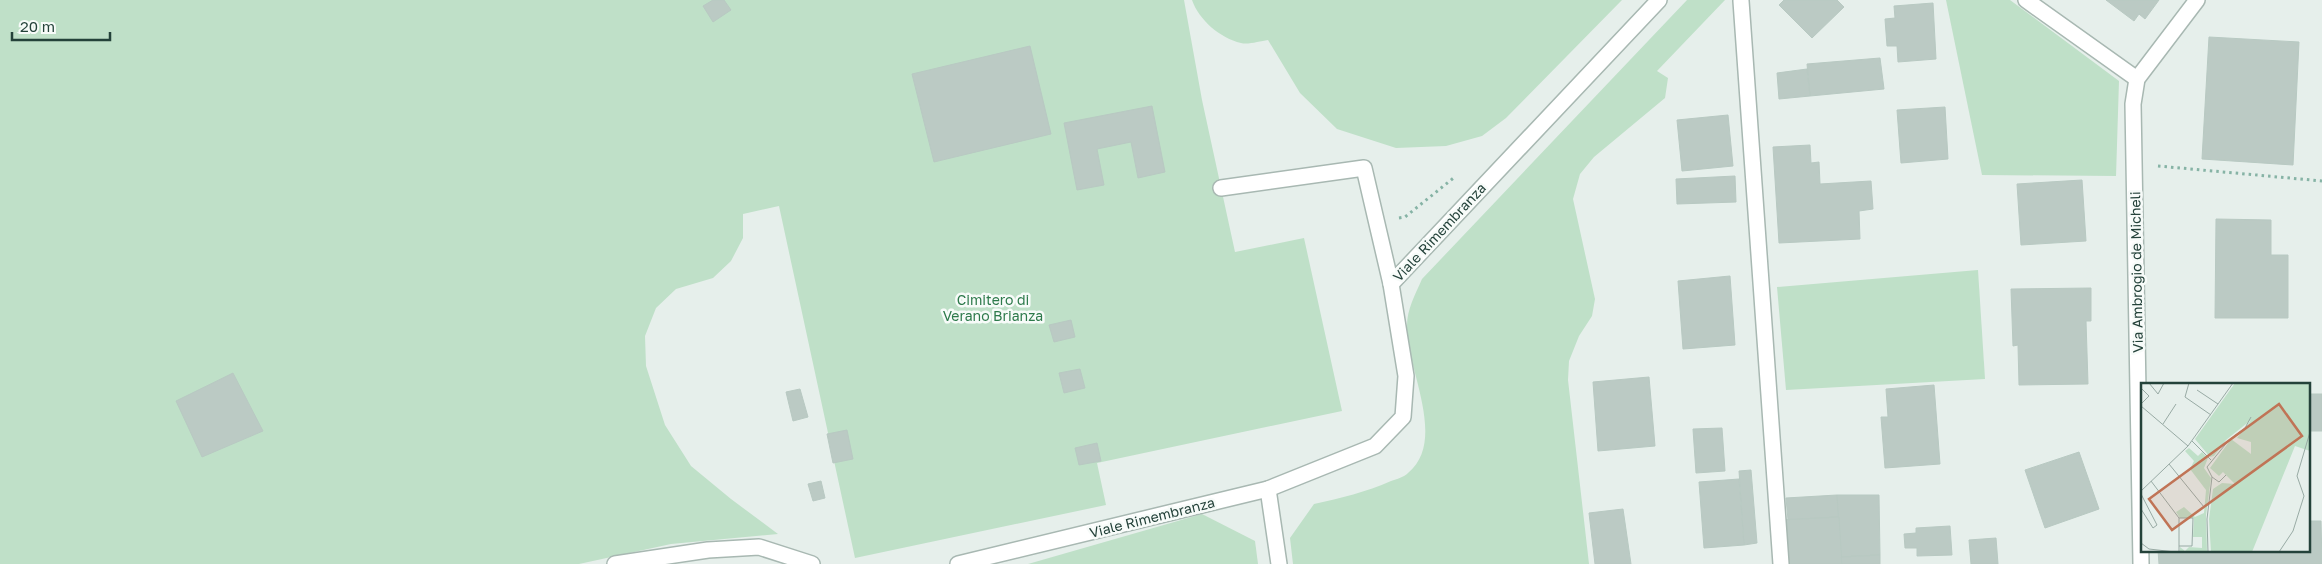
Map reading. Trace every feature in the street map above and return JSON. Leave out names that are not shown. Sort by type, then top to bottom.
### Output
[{"type":"street","name":"Viale Rimembranza","points":[[958,564],[1268,489],[1375,446],[1403,417],[1406,376],[1390,284],[1658,0]]},
{"type":"street","points":[[2026,0],[2137,79]]},
{"type":"street","name":"Via Ambrogio de Micheli","points":[[2141,564],[2133,104],[2137,79],[2197,0]]},
{"type":"street","points":[[1741,1],[1781,564]]},
{"type":"street","points":[[1221,188],[1364,168],[1390,284]]},
{"type":"street","points":[[1268,489],[1279,564]]},
{"type":"street","points":[[615,564],[708,550],[759,547],[812,564]]},
{"type":"path","points":[[2134,163],[2322,181]]},
{"type":"green space","name":"Cimitero di Verano Brianza","points":[[0,0],[1184,0],[1202,100],[1235,252],[1304,238],[1342,411],[1097,463],[1106,505],[855,558],[779,206],[743,214],[743,238],[731,261],[713,278],[676,289],[656,308],[645,336],[646,366],[665,425],[691,466],[778,534],[671,544],[579,564],[0,564]]},
{"type":"green space","points":[[1192,0],[1622,0],[1506,118],[1482,136],[1446,146],[1396,148],[1337,129],[1300,93],[1268,40],[1244,43],[1225,37],[1205,21]]},
{"type":"green space","points":[[1687,0],[1725,0],[1657,71],[1668,78],[1665,98],[1594,157],[1580,174],[1573,199],[1595,299],[1592,316],[1579,336],[1569,361],[1568,380],[1589,564],[1293,564],[1290,538],[1314,504],[1363,492],[1400,478],[1408,473],[1419,459],[1425,442],[1425,423],[1408,343],[1407,320],[1414,296],[1422,279]]},
{"type":"green space","points":[[1946,0],[2010,0],[2119,81],[2116,176],[1982,175]]},
{"type":"green space","points":[[1978,270],[1985,379],[1786,390],[1777,287]]},
{"type":"green space","points":[[1202,514],[1255,541],[1258,564],[1028,564]]},
{"type":"building","points":[[713,0],[724,0],[731,10],[713,22],[703,6]]},
{"type":"building","points":[[1784,0],[1837,0],[1844,7],[1812,38],[1779,5]]},
{"type":"building","points":[[2106,0],[2159,0],[2145,19],[2139,14],[2134,21]]},
{"type":"building","points":[[1933,3],[1936,59],[1898,62],[1897,46],[1887,46],[1885,19],[1895,18],[1894,6]]},
{"type":"building","points":[[2209,37],[2299,42],[2293,165],[2202,159]]},
{"type":"building","points":[[1030,46],[1051,134],[934,162],[912,74]]},
{"type":"building","points":[[1880,58],[1884,89],[1810,96],[1807,64]]},
{"type":"building","points":[[1807,69],[1810,96],[1779,99],[1777,73]]},
{"type":"building","points":[[1152,106],[1165,172],[1138,178],[1131,142],[1097,149],[1104,185],[1077,190],[1064,123]]},
{"type":"building","points":[[1945,107],[1948,159],[1901,163],[1897,110]]},
{"type":"building","points":[[1728,115],[1733,166],[1682,171],[1677,120]]},
{"type":"building","points":[[1810,145],[1811,163],[1819,162],[1820,184],[1871,181],[1873,209],[1859,211],[1860,239],[1779,243],[1773,147]]},
{"type":"building","points":[[1735,176],[1736,202],[1677,204],[1676,179]]},
{"type":"building","points":[[2082,180],[2086,241],[2021,245],[2017,184]]},
{"type":"building","points":[[2216,219],[2271,220],[2271,255],[2288,255],[2288,318],[2215,318]]},
{"type":"building","points":[[1730,276],[1735,345],[1683,349],[1678,281]]},
{"type":"building","points":[[2091,288],[2091,321],[2086,321],[2088,384],[2019,385],[2018,345],[2013,346],[2011,289]]},
{"type":"building","points":[[1071,320],[1075,337],[1054,342],[1049,325]]},
{"type":"building","points":[[1080,369],[1085,388],[1064,393],[1059,373]]},
{"type":"building","points":[[233,373],[263,431],[202,457],[176,401]]},
{"type":"building","points":[[1649,377],[1655,446],[1598,451],[1593,382]]},
{"type":"building","points":[[1934,385],[1940,464],[1885,468],[1881,417],[1888,417],[1886,389]]},
{"type":"building","points":[[800,389],[808,417],[793,421],[786,392]]},
{"type":"building","points":[[2310,394],[2322,394],[2322,431],[2310,431]]},
{"type":"building","points":[[1722,428],[1725,471],[1696,473],[1693,429]]},
{"type":"building","points":[[847,430],[853,459],[833,463],[827,434]]},
{"type":"building","points":[[1097,443],[1101,461],[1079,465],[1075,448]]},
{"type":"building","points":[[2079,452],[2099,509],[2045,528],[2025,470]]},
{"type":"building","points":[[1751,470],[1757,543],[1744,545],[1739,471]]},
{"type":"building","points":[[1739,479],[1744,545],[1704,548],[1699,482]]},
{"type":"building","points":[[821,481],[825,498],[813,501],[808,484]]},
{"type":"building","points":[[1837,495],[1839,517],[1788,520],[1786,498]]},
{"type":"building","points":[[1837,495],[1879,495],[1880,555],[1841,557]]},
{"type":"building","points":[[1623,509],[1631,564],[1595,564],[1589,513]]},
{"type":"building","points":[[1839,517],[1842,564],[1783,564],[1780,520]]},
{"type":"building","points":[[2310,521],[2321,521],[2322,564],[2159,564],[2158,552],[2310,552]]},
{"type":"building","points":[[1950,526],[1952,555],[1917,556],[1917,548],[1905,548],[1904,534],[1916,533],[1916,528]]},
{"type":"building","points":[[1996,538],[1998,564],[1971,564],[1969,540]]},
{"type":"building","points":[[1880,555],[1880,564],[1842,564],[1841,557]]}]
